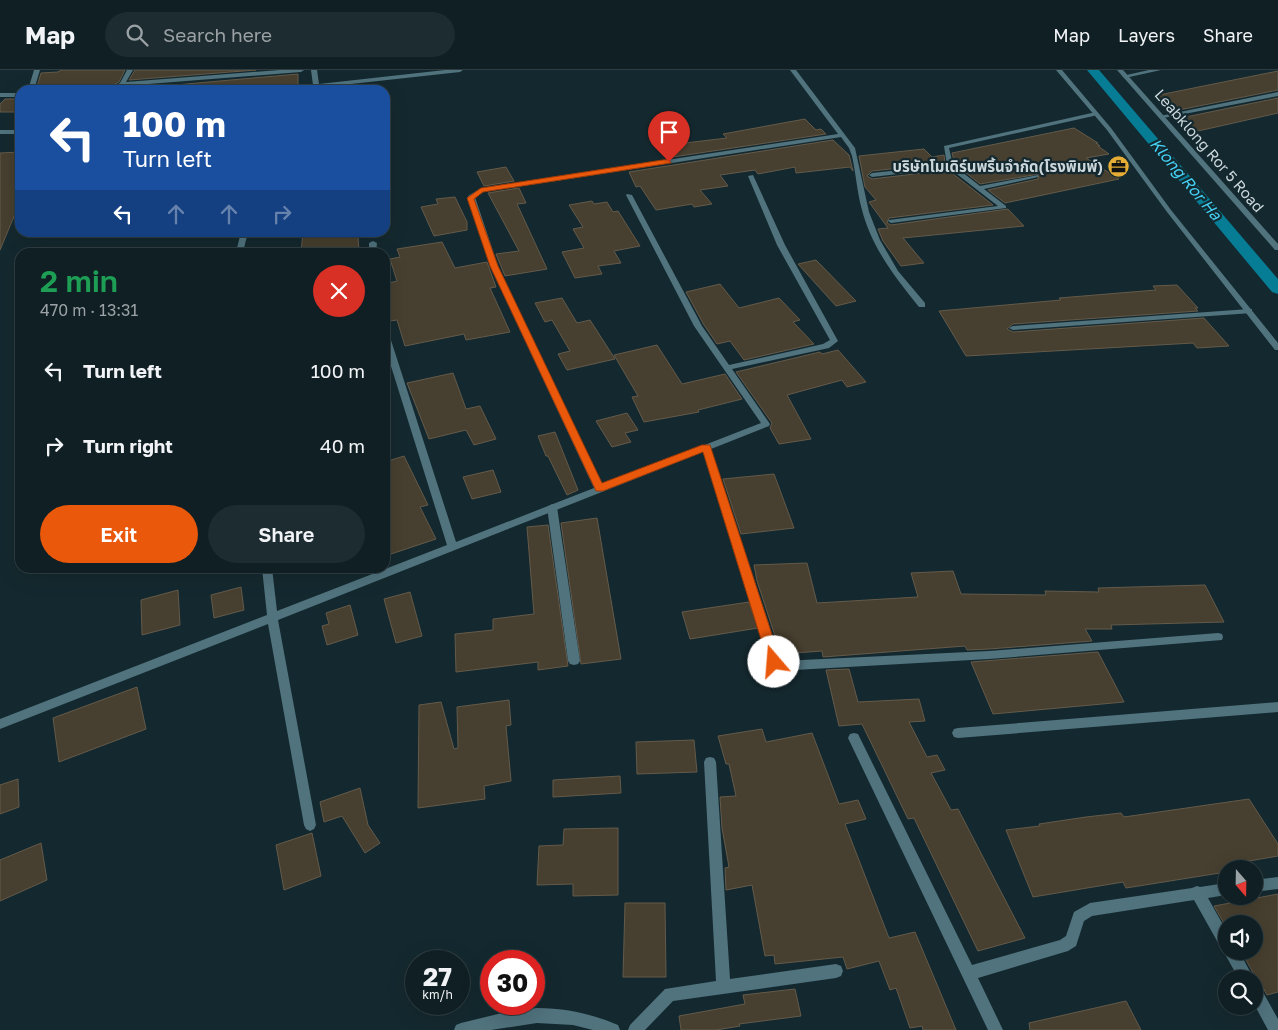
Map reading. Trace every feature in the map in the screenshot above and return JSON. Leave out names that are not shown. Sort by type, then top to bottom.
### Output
[{"type":"street","points":[[32,85],[37,70]]},
{"type":"street","points":[[122,84],[130,70]]},
{"type":"street","points":[[122,84],[301,70]]},
{"type":"street","points":[[314,70],[316,85]]},
{"type":"street","points":[[325,85],[460,70]]},
{"type":"street","points":[[793,70],[852,148],[866,211],[878,246],[888,264],[922,304]]},
{"type":"street","points":[[1059,70],[1096,114],[1169,211],[1278,348]]},
{"type":"street","points":[[1123,73],[1158,70]]},
{"type":"street","name":"Leabklong Ror 5 Road","points":[[1123,73],[1278,248]]},
{"type":"street","points":[[1163,116],[1278,94]]},
{"type":"street","points":[[0,95],[15,95]]},
{"type":"street","points":[[891,221],[1004,207],[950,166],[946,147],[1096,114]]},
{"type":"street","points":[[0,132],[15,132]]},
{"type":"street","points":[[599,488],[494,266],[471,196],[481,190],[842,135]]},
{"type":"street","points":[[872,175],[950,166]]},
{"type":"street","points":[[727,368],[826,346],[834,341],[781,245],[751,176]]},
{"type":"street","points":[[980,188],[1036,176]]},
{"type":"street","points":[[390,570],[766,424],[694,320],[629,195]]},
{"type":"street","points":[[373,243],[373,248]]},
{"type":"street","points":[[1013,328],[1249,311]]},
{"type":"street","points":[[390,350],[452,546]]},
{"type":"street","points":[[706,447],[777,666],[989,655],[1218,637]]},
{"type":"street","points":[[552,507],[574,661]]},
{"type":"street","points":[[267,573],[272,617],[310,825]]},
{"type":"street","points":[[0,724],[384,573]]},
{"type":"street","points":[[958,733],[1278,707]]},
{"type":"street","points":[[854,738],[970,973],[996,1030]]},
{"type":"street","points":[[710,762],[723,987]]},
{"type":"street","points":[[1263,885],[1278,884]]},
{"type":"street","points":[[970,973],[1063,946],[1071,941],[1079,917],[1090,910],[1218,890]]},
{"type":"street","points":[[1197,892],[1218,929]]},
{"type":"street","points":[[635,1030],[670,994],[836,970]]},
{"type":"street","points":[[1263,1009],[1272,1028]]},
{"type":"street","points":[[461,1030],[493,1022],[555,1014],[579,1018],[613,1030]]},
{"type":"building","points":[[61,70],[125,70],[119,82],[113,85],[37,85],[41,73],[58,72]]},
{"type":"building","points":[[135,70],[256,70],[129,80]]},
{"type":"building","points":[[1278,71],[1278,90],[1179,110],[1154,96]]},
{"type":"building","points":[[298,74],[298,85],[175,85]]},
{"type":"building","points":[[1278,98],[1278,113],[1198,131],[1176,119]]},
{"type":"building","points":[[5,99],[15,99],[15,112],[0,112],[0,104]]},
{"type":"building","points":[[805,119],[816,130],[821,129],[826,134],[666,158],[660,146],[727,138],[723,134]]},
{"type":"building","points":[[1074,128],[1098,143],[1096,143],[1100,146],[1098,146],[1109,154],[1086,158],[1119,179],[1005,203],[988,190],[1038,179],[1039,174],[980,184],[955,164],[952,153]]},
{"type":"building","points":[[833,140],[849,155],[853,171],[850,167],[796,173],[795,167],[758,174],[755,170],[720,175],[728,186],[700,190],[712,204],[694,207],[692,204],[656,210],[640,186],[636,187],[629,172]]},
{"type":"building","points":[[924,149],[932,157],[944,155],[945,163],[872,171],[867,176],[872,179],[948,170],[993,205],[889,218],[887,223],[891,225],[1008,209],[1024,226],[903,238],[924,263],[901,266],[883,241],[878,229],[888,228],[869,202],[876,200],[865,187],[859,156]]},
{"type":"building","points":[[15,152],[15,214],[0,250],[0,153]]},
{"type":"building","points":[[506,167],[514,181],[484,186],[477,172]]},
{"type":"building","points":[[519,188],[526,203],[517,204],[547,269],[505,276],[496,254],[519,251],[488,193]]},
{"type":"building","points":[[455,197],[467,222],[467,230],[434,236],[421,207],[438,204],[436,199]]},
{"type":"building","points":[[592,201],[594,204],[607,202],[613,212],[618,211],[640,246],[614,251],[621,263],[598,266],[602,274],[575,278],[562,252],[584,248],[573,229],[583,227],[569,205]]},
{"type":"building","points":[[302,237],[358,237],[359,248],[301,248]]},
{"type":"building","points":[[442,242],[455,268],[487,262],[496,287],[490,288],[510,332],[466,340],[464,334],[405,346],[397,320],[390,321],[390,283],[397,281],[390,259],[400,257],[397,249]]},
{"type":"building","points":[[816,260],[856,301],[836,306],[798,264]]},
{"type":"building","points":[[720,284],[739,308],[779,298],[800,320],[793,322],[814,344],[744,360],[730,341],[717,344],[686,292]]},
{"type":"building","points":[[1177,285],[1198,308],[1195,308],[1198,311],[1013,324],[1007,329],[1013,332],[1204,318],[1229,346],[1197,348],[1193,343],[966,356],[939,311],[1156,290],[1153,286]]},
{"type":"building","points":[[562,298],[577,323],[590,320],[615,359],[567,370],[558,354],[570,351],[552,320],[545,322],[535,303]]},
{"type":"building","points":[[657,345],[682,384],[725,374],[742,399],[698,410],[699,412],[644,422],[632,397],[638,396],[614,355]]},
{"type":"building","points":[[838,350],[866,382],[847,387],[842,380],[787,395],[811,439],[779,444],[770,428],[772,423],[736,372],[820,352],[822,354]]},
{"type":"building","points":[[453,373],[466,409],[480,406],[496,439],[474,445],[466,430],[429,439],[407,383]]},
{"type":"building","points":[[627,413],[638,430],[625,433],[631,442],[612,447],[596,421]]},
{"type":"building","points":[[555,432],[578,490],[567,495],[548,456],[546,456],[538,436]]},
{"type":"building","points":[[404,456],[428,505],[420,507],[436,539],[390,554],[390,460]]},
{"type":"building","points":[[493,470],[501,492],[472,499],[463,477]]},
{"type":"building","points":[[774,474],[794,528],[741,534],[723,479]]},
{"type":"building","points":[[597,518],[621,659],[581,664],[561,523]]},
{"type":"building","points":[[548,525],[568,666],[538,670],[538,662],[456,672],[455,634],[493,630],[493,619],[534,614],[527,527]]},
{"type":"building","points":[[807,563],[817,603],[918,597],[911,573],[953,571],[961,594],[1046,595],[1045,591],[1099,592],[1098,588],[1205,585],[1224,622],[1111,625],[1112,629],[1085,629],[1092,641],[989,649],[967,650],[965,646],[823,657],[822,651],[781,654],[757,581],[754,565]]},
{"type":"building","points":[[241,587],[244,610],[214,618],[211,595]]},
{"type":"building","points":[[178,590],[180,625],[142,635],[141,600]]},
{"type":"building","points":[[410,592],[422,636],[396,643],[384,599]]},
{"type":"building","points":[[749,602],[758,628],[690,639],[682,612]]},
{"type":"building","points":[[350,605],[358,635],[327,645],[322,626],[329,624],[326,613]]},
{"type":"building","points":[[1098,652],[1124,702],[993,714],[971,662]]},
{"type":"building","points":[[849,669],[858,702],[919,699],[925,721],[909,722],[927,757],[937,755],[945,770],[931,773],[951,810],[958,809],[1025,938],[978,951],[914,818],[908,819],[862,724],[839,726],[826,670]]},
{"type":"building","points":[[137,687],[146,729],[59,762],[53,718]]},
{"type":"building","points":[[509,700],[511,725],[506,726],[511,781],[484,786],[485,799],[418,808],[419,705],[441,702],[454,749],[458,748],[457,707]]},
{"type":"building","points":[[762,729],[766,742],[812,733],[839,804],[858,800],[866,819],[845,824],[889,938],[915,932],[956,1030],[923,1030],[922,1026],[910,1028],[896,988],[890,990],[879,961],[847,969],[843,957],[775,964],[774,955],[765,956],[752,885],[726,890],[725,868],[729,867],[722,828],[720,797],[736,796],[729,764],[726,764],[718,736]]},
{"type":"building","points":[[694,740],[697,772],[637,774],[636,742]]},
{"type":"building","points":[[620,776],[621,793],[553,797],[553,780]]},
{"type":"building","points":[[18,779],[19,807],[0,814],[0,785]]},
{"type":"building","points":[[360,788],[368,825],[380,843],[365,853],[342,816],[324,822],[320,802]]},
{"type":"building","points":[[1249,799],[1278,844],[1278,856],[1255,860],[1218,860],[1218,873],[1126,888],[1123,882],[1033,897],[1006,830],[1121,813],[1124,817]]},
{"type":"building","points":[[618,828],[618,895],[573,896],[573,884],[537,885],[539,846],[563,845],[564,829]]},
{"type":"building","points":[[312,833],[321,876],[284,890],[276,845]]},
{"type":"building","points":[[41,843],[47,880],[0,901],[0,860]]},
{"type":"building","points":[[1278,894],[1278,992],[1267,995],[1263,988],[1263,970],[1252,970],[1246,960],[1263,960],[1263,915],[1219,915],[1214,906],[1263,905],[1263,897]]},
{"type":"building","points":[[625,903],[665,903],[666,977],[623,977]]},
{"type":"building","points":[[795,989],[801,1016],[739,1024],[740,1026],[716,1030],[681,1030],[679,1016],[745,1004],[743,995]]},
{"type":"building","points":[[1126,1001],[1141,1030],[1030,1030],[1029,1023]]},
{"type":"waterway","name":"Klong Ror Ha","points":[[1093,70],[1278,289]]},
{"type":"place","name":"บริษัทโมเดิร์นพริ้นจำกัด(โรงพิมพ์)","points":[[1119,167]]},
{"type":"route","points":[[669,162],[481,190],[470,198],[494,266],[599,488],[706,447],[774,662]]}]
